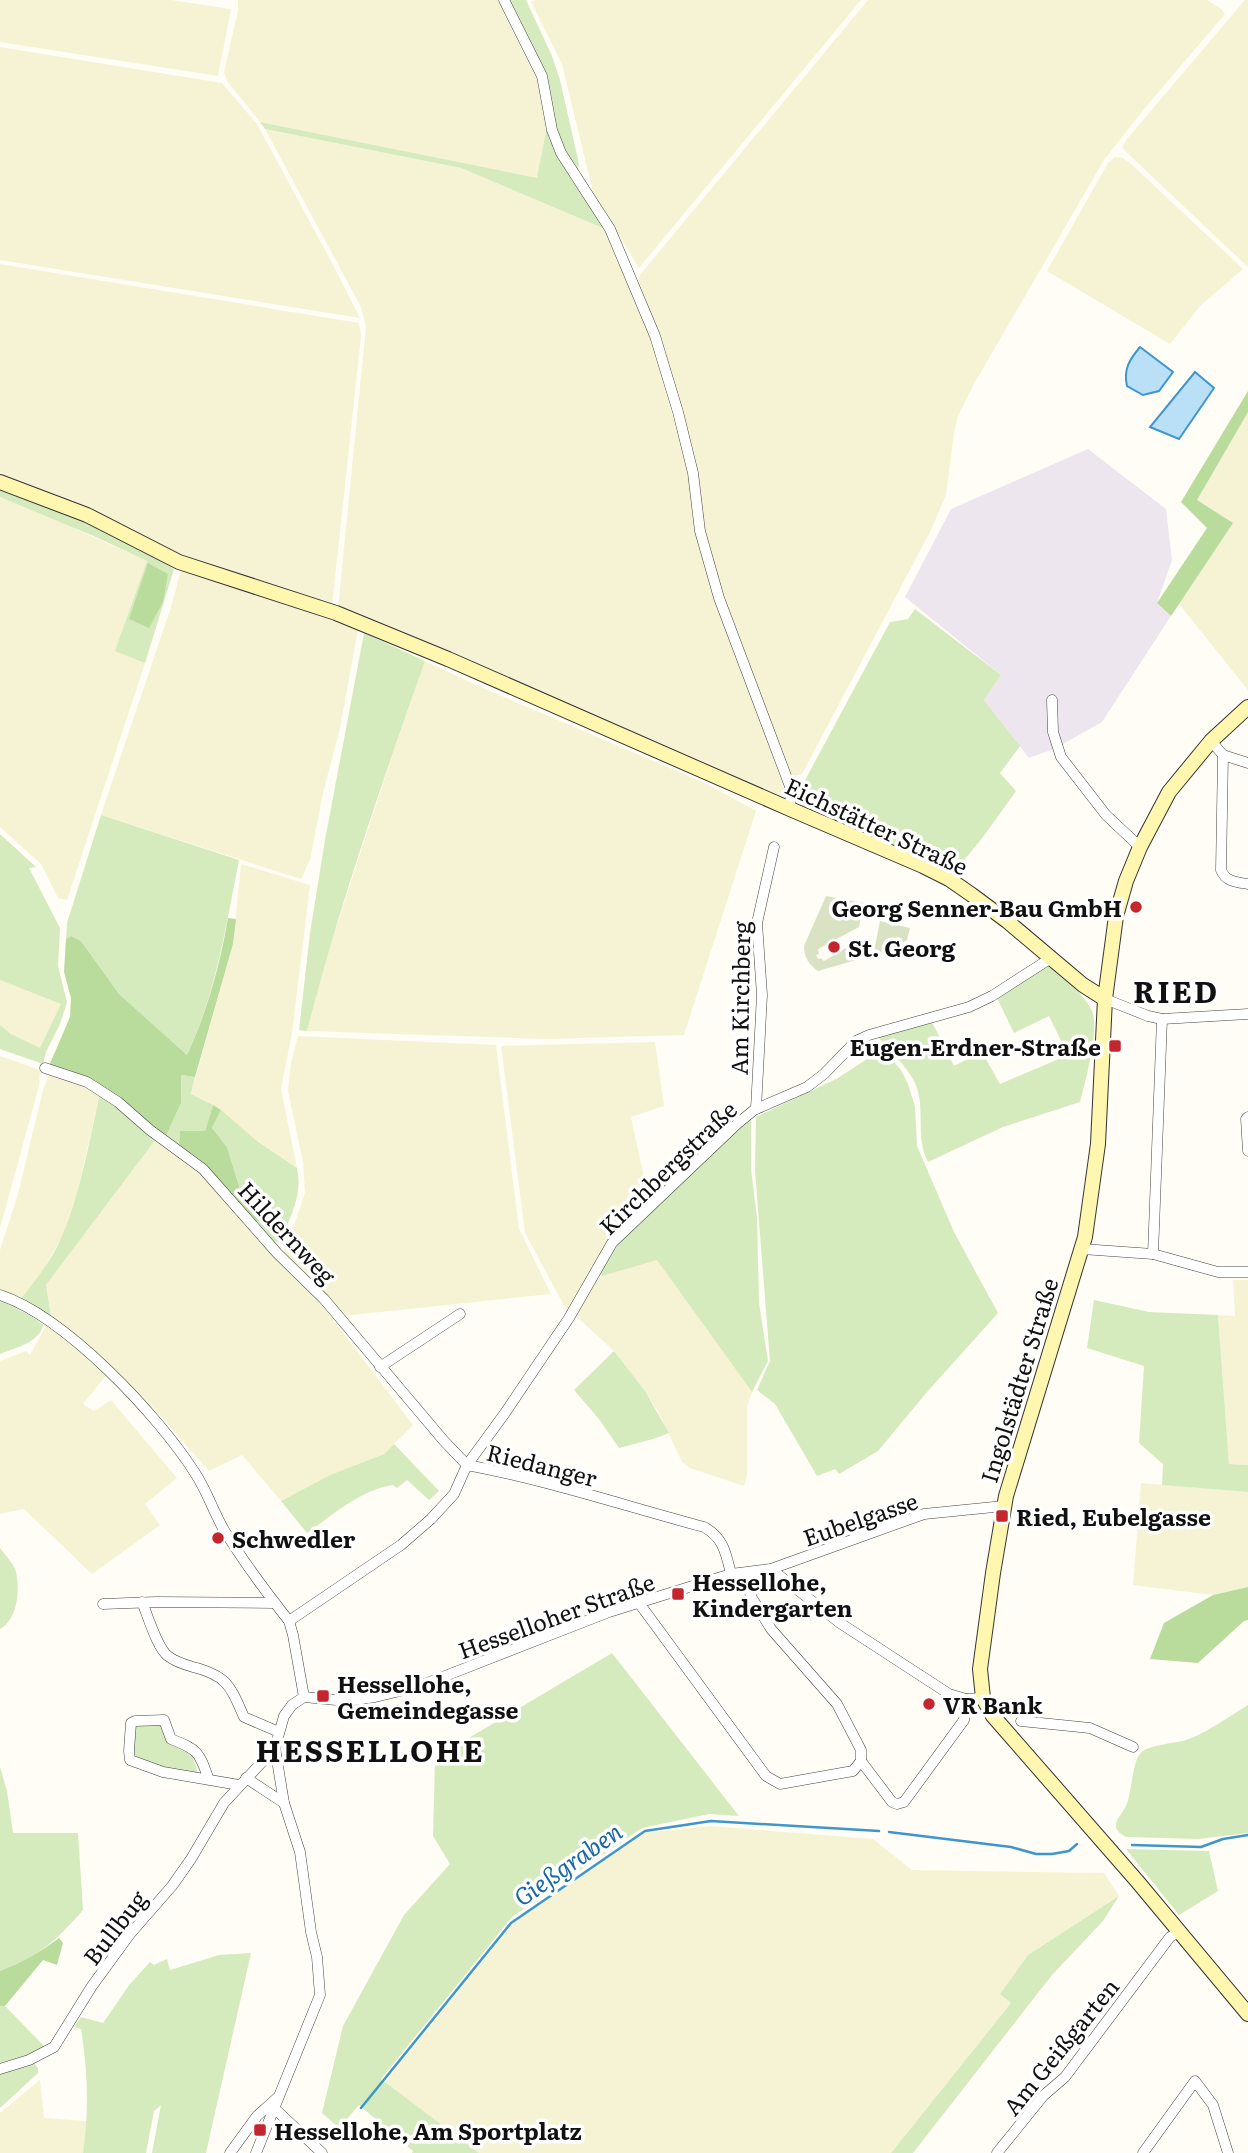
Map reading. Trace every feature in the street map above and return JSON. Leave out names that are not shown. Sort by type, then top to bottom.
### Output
[{"type":"main road","name":"Eichstätter Straße","points":[[0,482],[87,515],[179,562],[345,617],[448,659],[923,866],[949,879],[1007,921],[1083,985],[1105,999]]},
{"type":"main road","name":"Ingolstädter Straße","points":[[1248,707],[1211,741],[1169,792],[1140,847],[1116,916],[1105,999],[1098,1144],[1082,1249],[1004,1506],[980,1669],[984,1698],[1005,1730],[1248,2014]]},
{"type":"street","points":[[504,0],[542,76],[552,130],[561,153],[610,229],[654,336],[678,412],[693,473],[700,531],[716,587],[791,789],[790,810]]},
{"type":"street","points":[[1052,700],[1053,732],[1061,757],[1106,815],[1140,847]]},
{"type":"street","points":[[1211,741],[1223,755],[1248,763]]},
{"type":"street","points":[[1223,755],[1222,870],[1224,876],[1232,882],[1248,884]]},
{"type":"street","name":"Am Kirchberg","points":[[756,1110],[762,995],[757,923],[774,847]]},
{"type":"street","name":"Kirchbergstraße","points":[[467,1465],[569,1318],[612,1243],[737,1124],[756,1110],[807,1087],[824,1074],[856,1041],[969,1007],[992,996],[1051,958]]},
{"type":"street","points":[[1105,999],[1162,1019],[1248,1014]]},
{"type":"street","points":[[1153,1254],[1162,1019]]},
{"type":"street","name":"Hildernweg","points":[[45,1068],[87,1082],[118,1102],[150,1130],[203,1169],[324,1300],[467,1465]]},
{"type":"street","points":[[1248,1117],[1248,1151]]},
{"type":"street","points":[[1082,1249],[1153,1254],[1218,1272],[1248,1272]]},
{"type":"street","points":[[0,1295],[41,1315],[83,1348],[141,1404],[193,1469],[204,1486],[224,1530],[289,1621],[304,1696],[292,1705],[284,1716],[275,1748],[284,1803],[300,1852],[317,1957],[320,1995],[256,2153]]},
{"type":"street","points":[[380,1367],[460,1314]]},
{"type":"street","name":"Riedanger","points":[[289,1621],[401,1545],[431,1519],[454,1494],[467,1465],[570,1489],[704,1527],[718,1536],[737,1574],[771,1629],[837,1704],[861,1750],[861,1761],[892,1802],[904,1802],[964,1720],[966,1699]]},
{"type":"street","name":"Eubelgasse","points":[[771,1569],[924,1514],[1004,1506]]},
{"type":"street","points":[[771,1569],[840,1623],[949,1694],[966,1699],[984,1698]]},
{"type":"street","name":"Hesselloher Straße","points":[[304,1696],[347,1701],[417,1687],[639,1603],[737,1574],[771,1569]]},
{"type":"street","points":[[142,1602],[167,1656],[186,1665],[213,1672],[230,1686],[244,1717],[279,1732]]},
{"type":"street","points":[[103,1604],[275,1603]]},
{"type":"street","points":[[639,1603],[766,1776],[780,1784],[853,1771],[861,1761]]},
{"type":"street","points":[[209,1780],[203,1761],[193,1748],[171,1739],[164,1720],[131,1723],[130,1760],[163,1772],[209,1780],[242,1781],[284,1803]]},
{"type":"street","points":[[1021,1721],[1090,1728],[1133,1747]]},
{"type":"street","name":"Bullbug","points":[[0,2069],[29,2060],[54,2047],[92,1986],[191,1859],[224,1803],[275,1748]]},
{"type":"street","name":"Am Geißgarten","points":[[997,2153],[1044,2096],[1065,2077],[1170,1937],[1179,1932]]},
{"type":"street","points":[[1143,2153],[1195,2081],[1213,2105],[1228,2153]]},
{"type":"street","points":[[230,2153],[257,2116],[280,2095]]},
{"type":"street","points":[[275,2109],[322,2153]]},
{"type":"shaded area","points":[[0,0],[171,0],[231,9],[218,76],[0,42]]},
{"type":"shaded area","points":[[238,0],[501,0],[534,66],[544,97],[547,125],[538,179],[260,122],[227,81],[224,72]]},
{"type":"shaded area","points":[[861,0],[639,268],[593,192],[562,64],[531,2]]},
{"type":"shaded area","points":[[868,0],[1207,0],[1225,14],[1104,160],[974,384],[958,416],[946,495],[931,530],[802,774],[794,776],[788,773],[720,593],[703,534],[694,458],[638,287],[639,276]]},
{"type":"shaded area","points":[[1245,0],[1248,0],[1248,267],[1122,148]]},
{"type":"shaded area","points":[[0,47],[222,83],[257,124],[360,318],[0,260]]},
{"type":"shaded area","points":[[265,129],[461,168],[605,229],[649,332],[743,668],[786,794],[785,798],[338,608],[366,327],[361,307]]},
{"type":"shaded area","points":[[1115,157],[1130,163],[1243,269],[1200,306],[1170,344],[1047,271],[1108,163]]},
{"type":"shaded area","points":[[0,264],[359,323],[361,336],[332,606],[177,554],[88,509],[0,475]]},
{"type":"shaded area","points":[[1248,412],[1248,690],[1179,604],[1232,524],[1196,500]]},
{"type":"shaded area","points":[[1088,449],[1166,509],[1172,560],[1157,603],[1171,616],[1102,722],[1054,749],[1029,758],[984,700],[1001,675],[905,597],[951,509]]},
{"type":"shaded area","points":[[0,497],[147,561],[116,650],[145,663],[67,900],[58,898],[41,864],[0,827]]},
{"type":"shaded area","points":[[181,570],[358,629],[340,728],[323,793],[310,860],[301,879],[101,815]]},
{"type":"shaded area","points":[[425,661],[705,783],[756,811],[684,1035],[546,1039],[307,1031],[321,974]]},
{"type":"shaded area","points":[[241,864],[310,885],[292,1033],[281,1089],[297,1168],[257,1141],[213,1105],[191,1094],[233,944]]},
{"type":"shaded area","points":[[0,980],[62,1003],[40,1049],[0,1025]]},
{"type":"shaded area","points":[[298,1036],[496,1045],[519,1229],[551,1294],[343,1316],[285,1256],[284,1246],[305,1192],[303,1162],[288,1091]]},
{"type":"shaded area","points":[[655,1042],[664,1106],[631,1117],[649,1201],[612,1239],[567,1311],[525,1233],[501,1046]]},
{"type":"shaded area","points":[[0,1056],[40,1070],[39,1086],[0,1228]]},
{"type":"shaded area","points":[[50,1072],[100,1094],[77,1193],[62,1237],[44,1268],[20,1300],[0,1291],[0,1250],[18,1194],[43,1090]]},
{"type":"shaded area","points":[[156,1139],[203,1172],[325,1309],[413,1425],[384,1454],[330,1475],[281,1501],[242,1455],[209,1471],[148,1402],[112,1368],[83,1404],[94,1411],[111,1400],[177,1478],[145,1504],[160,1525],[92,1574],[24,1509],[0,1514],[0,1361],[26,1351],[30,1355],[51,1317],[46,1285]]},
{"type":"shaded area","points":[[657,1259],[752,1392],[747,1407],[747,1475],[744,1486],[690,1468],[682,1462],[659,1413],[645,1391],[614,1351],[575,1315],[594,1282],[602,1276]]},
{"type":"shaded area","points":[[1233,1280],[1248,1280],[1248,1465],[1229,1464],[1218,1315],[1235,1316]]},
{"type":"shaded area","points":[[1141,1483],[1248,1492],[1248,1587],[1213,1595],[1133,1585]]},
{"type":"shaded area","points":[[710,1826],[873,1839],[912,1870],[1104,1873],[1119,1896],[1028,1955],[1001,1994],[1011,2003],[891,2153],[479,2153],[385,2083],[514,1922],[645,1833]]},
{"type":"shaded area","points":[[40,2080],[44,2118],[87,2121],[83,2153],[0,2153],[0,2113]]},
{"type":"green space","points":[[508,0],[526,0],[552,56],[560,80],[579,164],[578,170],[559,145],[551,106]]},
{"type":"green space","points":[[260,122],[537,178],[547,126],[549,135],[605,229],[461,168],[265,129]]},
{"type":"green space","points":[[1248,391],[1248,412],[1197,500],[1233,523],[1171,616],[1157,603],[1207,528],[1181,502]]},
{"type":"green space","points":[[0,487],[89,524],[174,569],[145,663],[115,651],[147,561],[0,497]]},
{"type":"green space","points":[[148,563],[168,574],[163,602],[149,628],[129,619]]},
{"type":"green space","points":[[915,609],[1001,675],[984,700],[1020,746],[1000,773],[1016,791],[951,876],[801,806],[796,797],[890,622],[908,619]]},
{"type":"green space","points":[[364,633],[425,661],[347,891],[307,1031],[299,1030],[310,933],[325,840]]},
{"type":"green space","points":[[101,815],[239,860],[213,983],[187,1055],[119,994],[81,941],[71,936],[66,939],[67,923]]},
{"type":"green space","points":[[0,834],[36,867],[29,868],[60,928],[58,966],[67,1002],[43,1064],[0,1049],[0,1025],[11,1034],[40,1048],[61,1004],[0,980]]},
{"type":"green space","points":[[826,896],[864,903],[859,927],[818,949],[818,959],[824,961],[858,941],[870,951],[860,959],[818,971],[808,960],[804,946]]},
{"type":"green space","points":[[228,918],[236,919],[233,944],[195,1077],[181,1075],[181,1103],[165,1138],[119,1098],[49,1066],[70,1017],[71,998],[64,972],[66,939],[71,936],[81,941],[119,994],[187,1055],[212,988]]},
{"type":"green space","points":[[880,921],[910,928],[907,940],[884,953],[874,952]]},
{"type":"green space","points":[[1049,965],[1083,997],[1094,1017],[1091,1055],[1080,1102],[1003,1127],[928,1162],[922,1143],[920,1103],[915,1083],[903,1064],[877,1036],[932,1022],[954,1066],[982,1052],[1000,1084],[1068,1055],[1049,1016],[1014,1033],[996,996]]},
{"type":"green space","points":[[883,1049],[901,1070],[908,1084],[915,1107],[917,1146],[954,1232],[998,1313],[878,1451],[839,1474],[835,1469],[817,1476],[775,1404],[757,1390],[770,1361],[755,1171],[756,1117],[836,1079]]},
{"type":"green space","points":[[181,1075],[195,1077],[191,1094],[213,1105],[205,1131],[180,1131],[179,1145],[165,1138],[181,1103]]},
{"type":"green space","points":[[100,1094],[156,1139],[46,1285],[51,1317],[20,1300],[49,1261],[69,1219]]},
{"type":"green space","points":[[213,1105],[221,1110],[212,1128],[227,1147],[240,1189],[263,1219],[255,1222],[202,1161],[179,1145],[180,1131],[205,1131]]},
{"type":"green space","points":[[221,1110],[257,1141],[297,1168],[297,1197],[280,1242],[270,1241],[255,1222],[263,1219],[240,1189],[227,1147],[212,1128]]},
{"type":"green space","points":[[751,1116],[751,1169],[757,1218],[759,1303],[768,1361],[752,1392],[657,1260],[602,1276],[599,1271],[626,1234]]},
{"type":"green space","points":[[0,1300],[43,1325],[32,1340],[0,1354]]},
{"type":"green space","points":[[1094,1300],[1149,1312],[1218,1315],[1229,1464],[1248,1465],[1248,1492],[1162,1485],[1163,1464],[1139,1443],[1144,1366],[1087,1348]]},
{"type":"green space","points":[[614,1351],[645,1391],[669,1433],[619,1448],[574,1390]]},
{"type":"green space","points":[[394,1444],[439,1491],[429,1500],[407,1480],[397,1488],[393,1485],[369,1492],[307,1533],[281,1501],[330,1475],[384,1454]]},
{"type":"green space","points":[[0,1548],[15,1569],[18,1587],[11,1618],[0,1629]]},
{"type":"green space","points":[[1248,1587],[1248,1620],[1198,1663],[1150,1659],[1164,1623],[1213,1595]]},
{"type":"green space","points":[[612,1653],[739,1816],[709,1814],[642,1828],[512,1917],[381,2079],[479,2153],[412,2153],[413,2151],[359,2105],[339,2128],[322,2113],[343,2026],[404,1915],[450,1864],[433,1836],[435,1758]]},
{"type":"green space","points":[[1248,1705],[1248,1833],[1199,1839],[1126,1837],[1120,1833],[1116,1823],[1126,1806],[1135,1764],[1143,1751],[1193,1737]]},
{"type":"green space","points":[[137,1722],[162,1723],[167,1741],[191,1750],[198,1774],[165,1770],[134,1759],[131,1750]]},
{"type":"green space","points":[[0,1767],[7,1791],[13,1833],[78,1833],[83,1910],[46,1946],[26,1960],[0,1971]]},
{"type":"green space","points":[[1126,1849],[1209,1851],[1218,1891],[1179,1915]]},
{"type":"green space","points":[[1119,1896],[1103,1921],[1052,1975],[913,2153],[891,2153],[1011,2003],[1000,1994],[1028,1955]]},
{"type":"green space","points":[[59,1938],[63,1943],[57,1965],[43,1960],[5,2006],[0,2006],[0,1971],[31,1957]]},
{"type":"green space","points":[[251,1953],[206,2153],[152,2153],[161,2105],[154,2111],[146,2153],[83,2153],[87,2106],[85,2060],[81,2029],[74,2027],[81,2017],[103,2023],[130,1984],[150,1962],[154,1965],[167,1959],[170,1970],[219,1955]]},
{"type":"green space","points":[[0,2006],[5,2006],[46,2048],[0,2067]]},
{"type":"green space","points":[[33,2062],[38,2073],[0,2108],[0,2073]]},
{"type":"water","points":[[1140,347],[1173,372],[1159,391],[1143,395],[1127,386],[1126,380],[1128,365]]},
{"type":"water","points":[[1195,372],[1214,388],[1179,439],[1150,427]]},
{"type":"waterway","name":"Gießgraben","points":[[361,2108],[511,1923],[645,1831],[711,1821],[879,1831]]},
{"type":"waterway","name":"Gießgraben","points":[[889,1832],[1011,1847],[1036,1854],[1069,1851],[1077,1844]]},
{"type":"waterway","name":"Gießgraben","points":[[1132,1845],[1201,1847],[1223,1839],[1248,1835]]},
{"type":"place","name":"Georg Senner-Bau GmbH","points":[[1136,907]]},
{"type":"place","name":"St. Georg","points":[[834,947]]},
{"type":"place","name":"Eugen-Erdner-Straße","points":[[1115,1046]]},
{"type":"place","name":"Ried, Eubelgasse","points":[[1002,1516]]},
{"type":"place","name":"Schwedler","points":[[218,1538]]},
{"type":"place","name":"Hessellohe, Kindergarten","points":[[678,1594]]},
{"type":"place","name":"Hessellohe, Gemeindegasse","points":[[323,1696]]},
{"type":"place","name":"VR Bank","points":[[929,1704]]},
{"type":"place","name":"Hessellohe, Am Sportplatz","points":[[260,2130]]},
{"type":"district","name":"RIED","points":[[1176,990]]},
{"type":"district","name":"HESSELLOHE","points":[[370,1749]]}]
